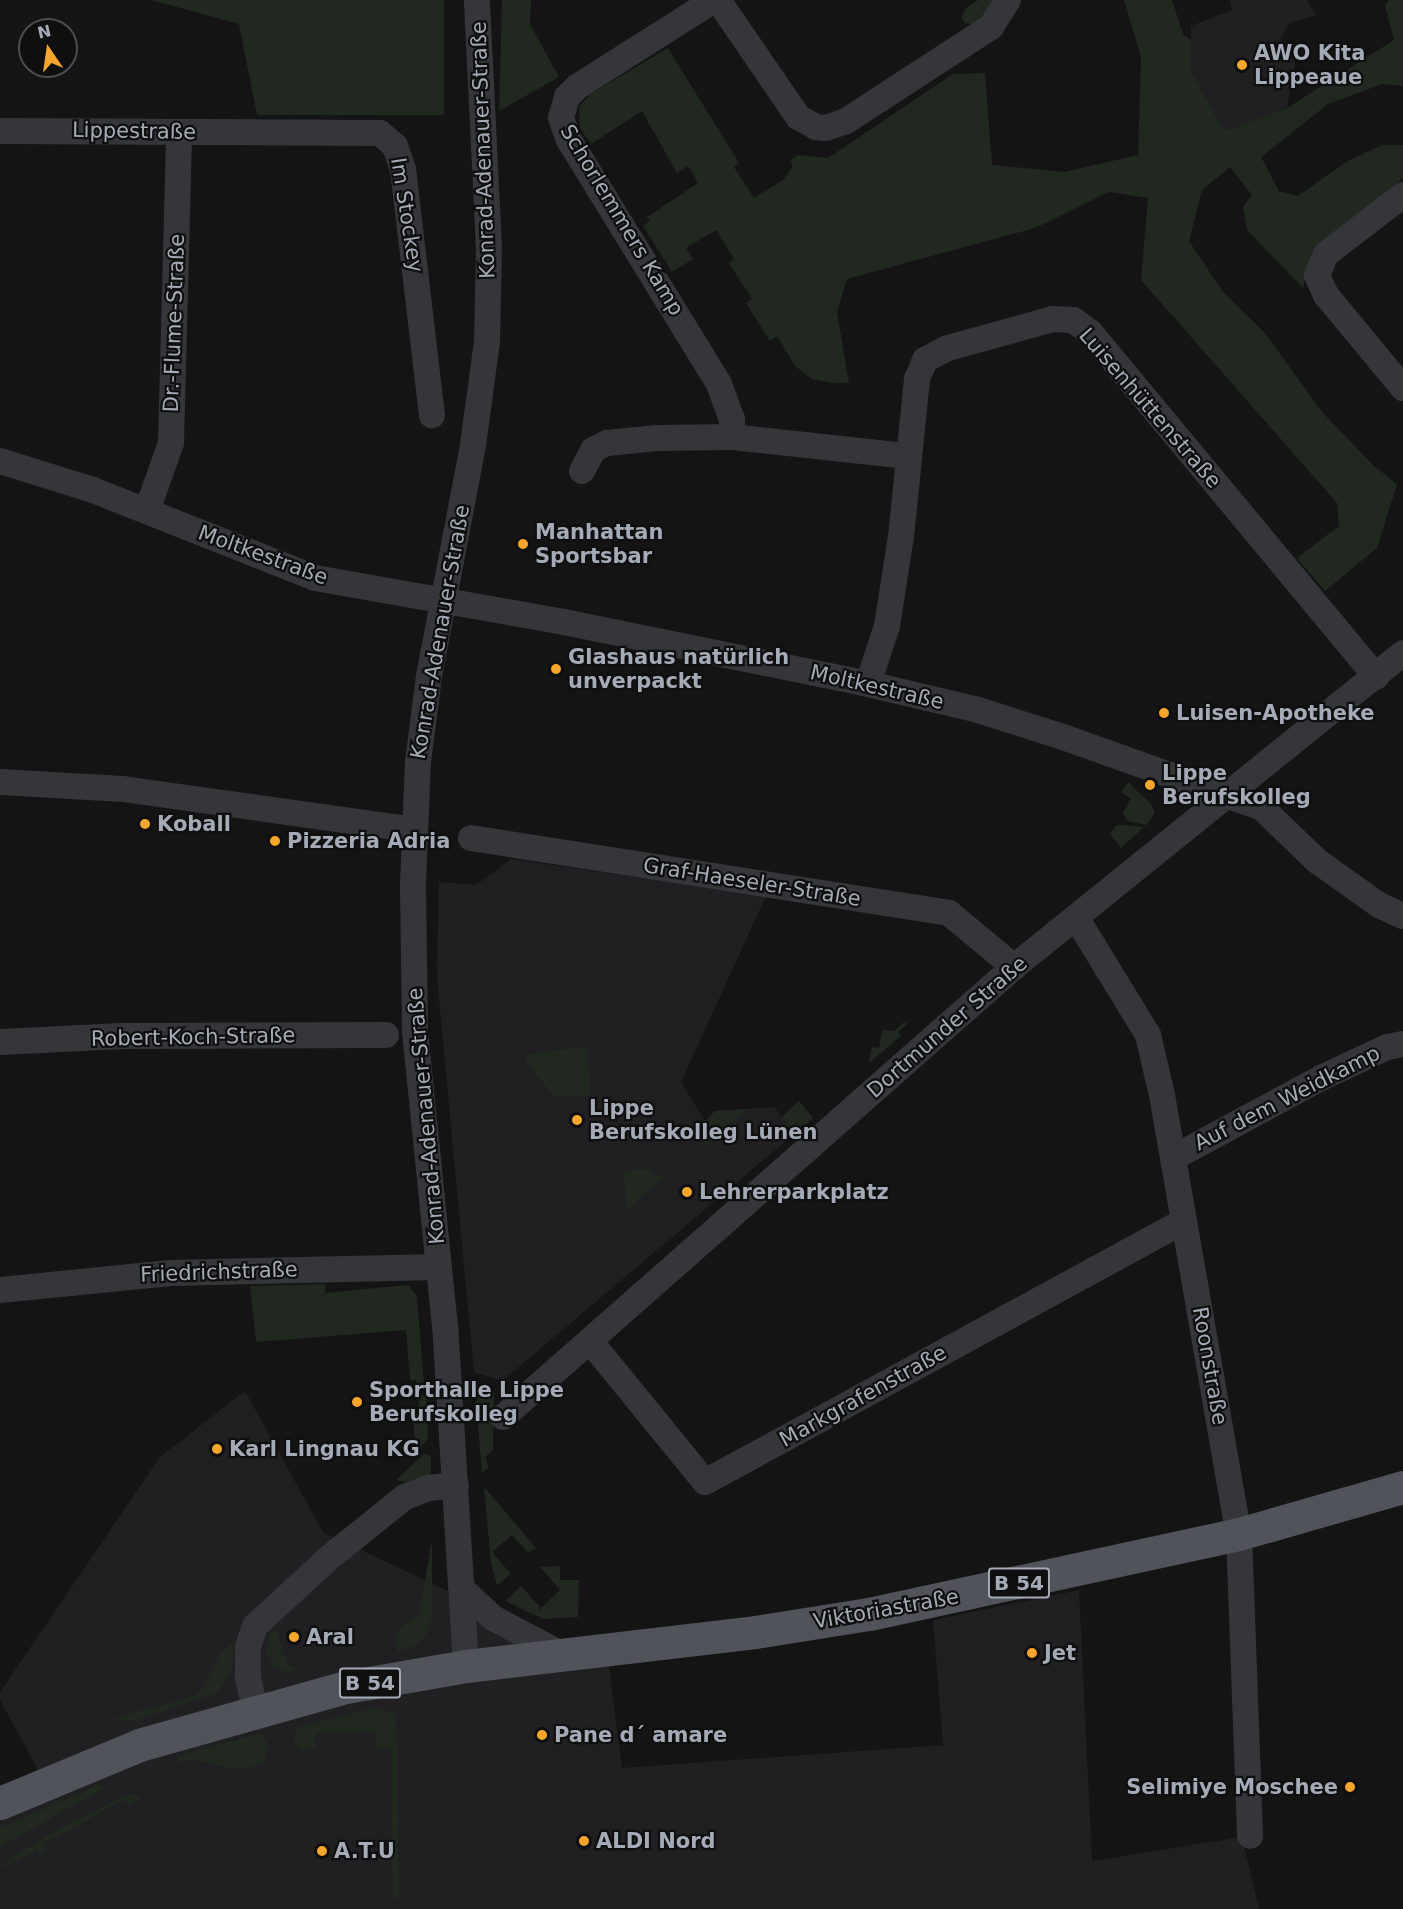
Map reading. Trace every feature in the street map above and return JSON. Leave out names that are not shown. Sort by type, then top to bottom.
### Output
[{"type":"main road","name":"Viktoriastraße","points":[[466,1666],[755,1632],[869,1614],[1239,1533],[1403,1487]]},
{"type":"main road","name":"B 54","points":[[0,1803],[139,1745],[255,1710],[346,1687],[466,1666]]},
{"type":"street","name":"Konrad-Adenauer-Straße","points":[[466,1666],[456,1485],[439,1267],[415,1029],[414,830],[418,762],[442,600],[473,445],[489,306],[477,0]]},
{"type":"street","name":"Schorlemmers Kamp","points":[[714,0],[577,87],[567,97],[561,118],[569,140],[719,384],[732,419],[732,437]]},
{"type":"street","points":[[718,0],[798,117],[806,124],[826,128],[846,122],[991,27],[1008,0]]},
{"type":"street","name":"Lippestraße","points":[[0,131],[269,132]]},
{"type":"street","name":"Dr.-Flume-Straße","points":[[147,511],[171,443],[179,132]]},
{"type":"street","name":"Im Stockey","points":[[269,132],[380,133],[395,146],[403,169],[410,217],[432,415]]},
{"type":"street","points":[[1403,195],[1326,254],[1317,275],[1326,295],[1403,388]]},
{"type":"street","name":"Luisenhüttenstraße","points":[[868,684],[887,626],[901,537],[917,379],[925,360],[948,348],[1053,319],[1073,320],[1090,332],[1376,677]]},
{"type":"street","points":[[582,471],[592,450],[607,443],[732,437],[908,456]]},
{"type":"street","name":"Moltkestraße","points":[[0,461],[147,511],[315,578],[442,600],[868,684],[975,709],[1197,788],[1230,795],[1262,808],[1317,861],[1379,905],[1403,916]]},
{"type":"street","name":"Dortmunder Straße","points":[[503,1417],[1014,967],[1077,919],[1403,653]]},
{"type":"street","points":[[0,782],[123,789],[414,830]]},
{"type":"street","name":"Graf-Haeseler-Straße","points":[[471,838],[949,913],[1014,967]]},
{"type":"street","name":"Roonstraße","points":[[1077,919],[1148,1035],[1173,1158],[1182,1222],[1211,1362],[1239,1533],[1250,1836]]},
{"type":"street","name":"Robert-Koch-Straße","points":[[0,1042],[122,1036],[386,1035]]},
{"type":"street","name":"Auf dem Weidkamp","points":[[1173,1158],[1321,1078],[1387,1047],[1403,1044]]},
{"type":"street","name":"Markgrafenstraße","points":[[590,1341],[705,1482],[1182,1222]]},
{"type":"street","name":"Friedrichstraße","points":[[0,1290],[170,1273],[439,1267]]},
{"type":"street","points":[[255,1710],[248,1676],[248,1647],[255,1626],[330,1557],[405,1497],[428,1488],[456,1485]]},
{"type":"street","points":[[462,1589],[493,1618],[561,1654]]},
{"type":"shaded area","points":[[151,0],[444,0],[444,115],[257,115],[239,24]]},
{"type":"shaded area","points":[[502,0],[531,0],[530,24],[559,77],[499,111]]},
{"type":"shaded area","points":[[978,0],[995,0],[992,11],[973,25],[965,23],[961,18],[965,9]]},
{"type":"shaded area","points":[[1124,0],[1172,0],[1183,34],[1191,40],[1190,69],[1224,131],[1287,108],[1394,40],[1385,5],[1389,0],[1403,0],[1403,86],[1382,84],[1328,104],[1261,157],[1279,191],[1298,196],[1346,162],[1382,145],[1403,145],[1403,178],[1311,257],[1303,288],[1247,230],[1243,207],[1252,195],[1230,167],[1202,190],[1189,241],[1223,292],[1264,332],[1323,413],[1374,466],[1397,484],[1377,548],[1325,591],[1297,558],[1339,526],[1337,503],[1141,280],[1148,198],[1109,192],[1035,228],[847,279],[837,312],[849,383],[833,383],[812,379],[795,366],[777,336],[770,341],[746,303],[752,299],[729,263],[734,259],[716,230],[686,248],[693,259],[672,272],[643,226],[650,221],[647,217],[698,183],[688,166],[677,173],[642,111],[591,144],[580,128],[579,106],[592,93],[668,48],[739,163],[734,167],[754,198],[783,180],[793,166],[790,160],[798,155],[828,158],[953,74],[985,73],[992,165],[1064,172],[1138,155],[1141,57]]},
{"type":"shaded area","name":"AWO Kita Lippeaue","points":[[1230,0],[1307,0],[1316,15],[1290,23],[1280,39],[1295,62],[1287,108],[1224,131],[1190,69],[1191,26],[1232,10]]},
{"type":"shaded area","points":[[1128,782],[1151,804],[1155,813],[1147,825],[1128,821],[1123,813],[1131,799],[1121,792]]},
{"type":"shaded area","points":[[1116,825],[1144,827],[1121,848],[1110,834]]},
{"type":"shaded area","name":"Lippe Berufskolleg Lünen","points":[[511,859],[766,896],[681,1082],[705,1121],[715,1111],[774,1107],[782,1117],[799,1101],[813,1118],[502,1381],[474,1372],[437,977],[439,882],[476,885]]},
{"type":"shaded area","points":[[904,1022],[907,1024],[898,1032],[901,1036],[869,1063],[872,1047],[879,1048],[882,1030],[894,1031]]},
{"type":"shaded area","points":[[587,1047],[590,1095],[555,1097],[527,1064],[526,1054]]},
{"type":"shaded area","points":[[799,1101],[813,1118],[795,1134],[782,1117]]},
{"type":"shaded area","points":[[747,1109],[705,1145],[705,1121],[715,1111]]},
{"type":"shaded area","points":[[652,1169],[653,1176],[667,1175],[627,1210],[624,1171]]},
{"type":"shaded area","points":[[325,1284],[325,1293],[408,1285],[417,1296],[424,1385],[417,1386],[416,1380],[410,1380],[406,1330],[256,1342],[250,1286]]},
{"type":"shaded area","points":[[475,1386],[494,1392],[493,1450],[485,1457],[489,1467],[482,1473]]},
{"type":"shaded area","points":[[245,1391],[323,1532],[609,1667],[622,1768],[943,1745],[933,1620],[1079,1590],[1092,1861],[1242,1837],[1259,1909],[0,1909],[0,1817],[51,1793],[0,1700],[0,1692],[160,1457]]},
{"type":"shaded area","points":[[426,1395],[428,1438],[416,1454],[412,1409],[419,1408],[418,1396]]},
{"type":"shaded area","points":[[424,1454],[431,1456],[431,1483],[415,1485],[396,1480]]},
{"type":"shaded area","points":[[484,1487],[536,1548],[528,1553],[512,1535],[492,1552],[511,1574],[497,1585],[491,1564]]},
{"type":"shaded area","points":[[432,1540],[432,1617],[426,1637],[415,1646],[398,1652],[395,1638],[401,1627],[419,1614]]},
{"type":"shaded area","points":[[560,1566],[560,1580],[579,1580],[578,1617],[543,1619],[505,1601],[521,1586],[540,1607],[538,1611],[560,1590],[540,1567]]},
{"type":"shaded area","points":[[276,1630],[287,1664],[297,1668],[290,1673],[273,1666],[267,1653],[269,1635]]},
{"type":"shaded area","points":[[234,1642],[232,1673],[216,1694],[129,1722],[113,1718],[195,1696],[204,1687],[223,1650]]},
{"type":"shaded area","points":[[375,1708],[396,1713],[399,1898],[393,1897],[391,1749],[377,1750],[375,1732],[315,1733],[315,1749],[301,1750],[294,1743],[297,1727]]},
{"type":"shaded area","points":[[261,1733],[269,1746],[265,1761],[251,1767],[231,1768],[195,1760],[178,1762],[178,1756]]},
{"type":"shaded area","points":[[100,1784],[103,1789],[0,1847],[0,1828]]},
{"type":"shaded area","points":[[137,1794],[140,1799],[129,1806],[124,1800],[43,1844],[47,1852],[40,1855],[37,1849],[0,1870],[13,1856],[73,1821],[127,1795]]},
{"type":"place","name":"AWO Kita Lippeaue","points":[[1242,65]]},
{"type":"place","name":"Manhattan Sportsbar","points":[[523,544]]},
{"type":"place","name":"Glashaus natürlich unverpackt","points":[[556,669]]},
{"type":"place","name":"Luisen-Apotheke","points":[[1164,713]]},
{"type":"place","name":"Lippe Berufskolleg","points":[[1150,785]]},
{"type":"place","name":"Koball","points":[[145,824]]},
{"type":"place","name":"Pizzeria Adria","points":[[275,841]]},
{"type":"place","name":"Lippe Berufskolleg Lünen","points":[[577,1120]]},
{"type":"place","name":"Lehrerparkplatz","points":[[687,1192]]},
{"type":"place","name":"Sporthalle Lippe Berufskolleg","points":[[357,1402]]},
{"type":"place","name":"Karl Lingnau KG","points":[[217,1449]]},
{"type":"place","name":"Aral","points":[[294,1637]]},
{"type":"place","name":"Jet","points":[[1032,1653]]},
{"type":"place","name":"Pane d´ amare","points":[[542,1735]]},
{"type":"place","name":"Selimiye Moschee","points":[[1350,1787]]},
{"type":"place","name":"ALDI Nord","points":[[584,1841]]},
{"type":"place","name":"A.T.U","points":[[322,1851]]}]
